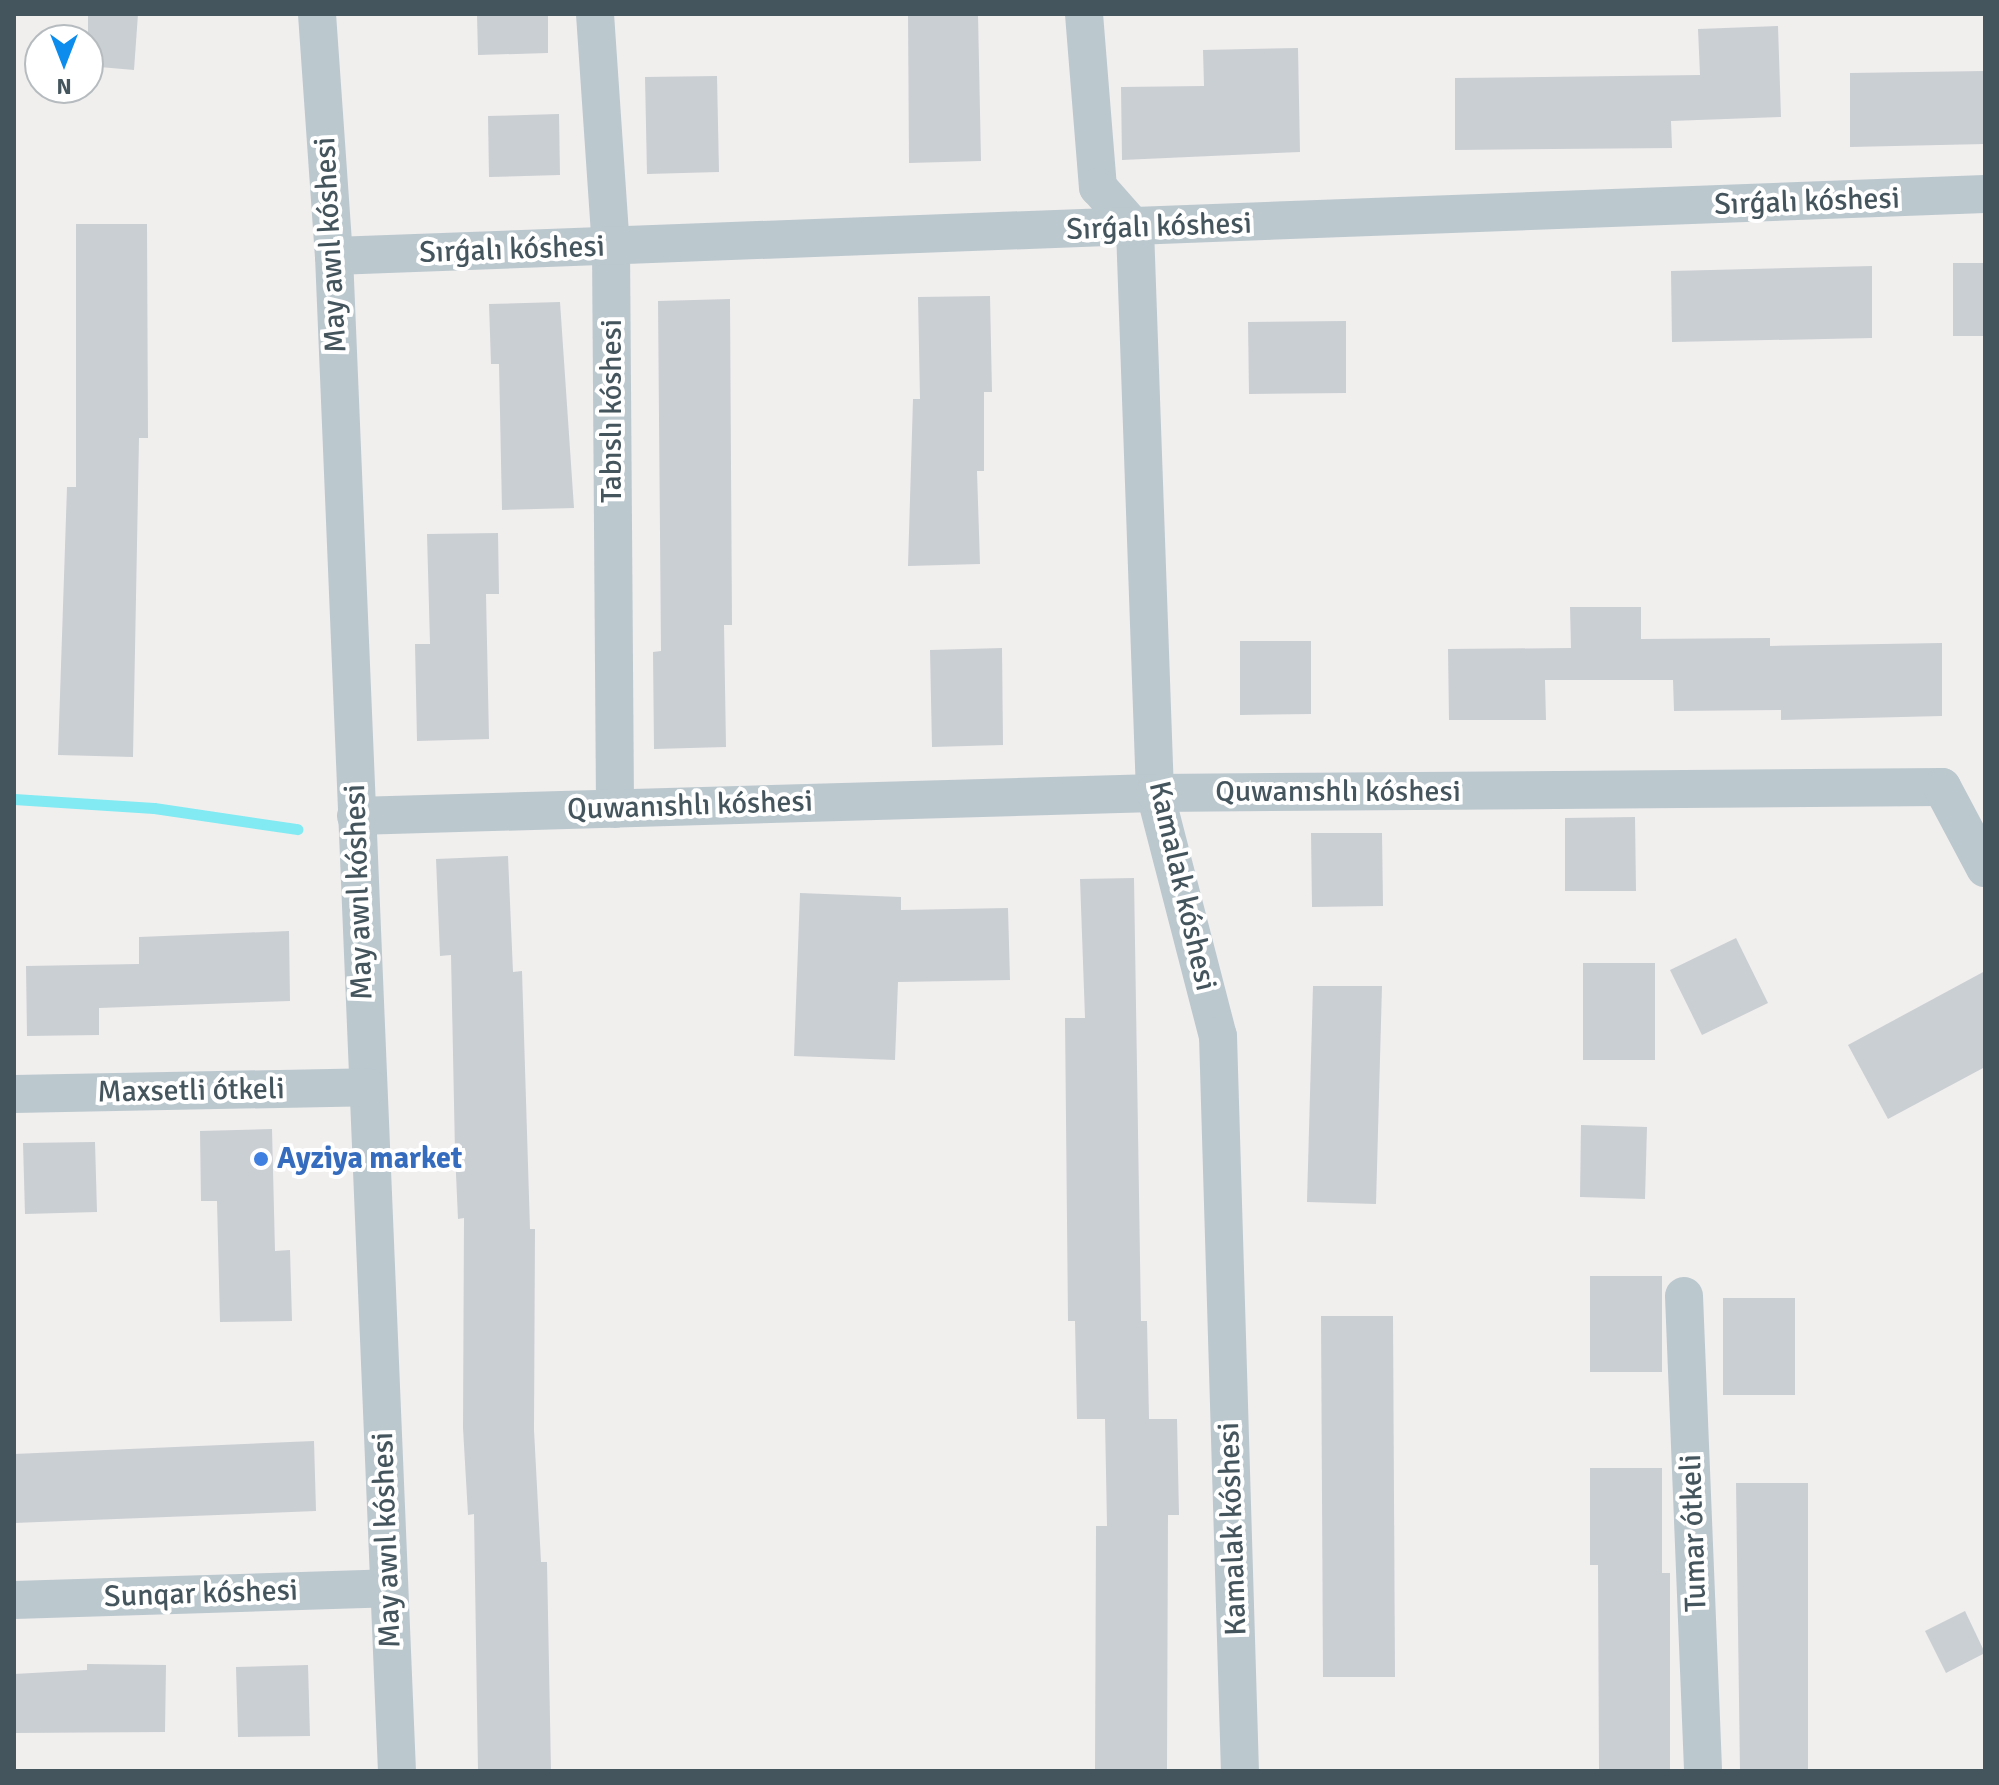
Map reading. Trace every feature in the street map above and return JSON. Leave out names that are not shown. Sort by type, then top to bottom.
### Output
[{"type":"street","name":"May awıl kóshesi","points":[[317,14],[334,256],[397,1771]]},
{"type":"street","name":"Tabıslı kóshesi","points":[[595,14],[611,247],[615,809]]},
{"type":"street","points":[[1084,14],[1098,187],[1135,229]]},
{"type":"street","name":"Sırǵalı kóshesi","points":[[334,256],[1135,229],[1985,194]]},
{"type":"street","name":"Kamalak kóshesi","points":[[1135,229],[1155,793],[1218,1036],[1240,1771]]},
{"type":"street","name":"Quwanıshlı kóshesi","points":[[356,816],[1155,793],[1942,787],[1985,868]]},
{"type":"street","name":"Maxsetli ótkeli","points":[[14,1094],[368,1087]]},
{"type":"street","name":"Tumar ótkeli","points":[[1684,1296],[1703,1771]]},
{"type":"street","name":"Sunqar kóshesi","points":[[14,1600],[388,1588]]},
{"type":"building","points":[[88,14],[138,14],[134,70],[104,67],[104,24],[88,24]]},
{"type":"building","points":[[477,14],[548,14],[548,53],[478,55]]},
{"type":"building","points":[[908,14],[978,14],[981,161],[909,163]]},
{"type":"building","points":[[1778,26],[1781,117],[1671,121],[1672,148],[1455,150],[1455,78],[1700,75],[1698,29]]},
{"type":"building","points":[[1298,48],[1300,152],[1122,160],[1121,87],[1204,86],[1203,50]]},
{"type":"building","points":[[1985,71],[1985,144],[1850,147],[1850,73]]},
{"type":"building","points":[[717,76],[719,172],[647,174],[645,77]]},
{"type":"building","points":[[559,114],[560,175],[489,177],[488,116]]},
{"type":"building","points":[[76,224],[147,224],[148,438],[139,438],[133,757],[58,755],[67,487],[76,487]]},
{"type":"building","points":[[1953,263],[1985,263],[1985,336],[1953,336]]},
{"type":"building","points":[[1872,266],[1872,338],[1672,342],[1671,271]]},
{"type":"building","points":[[990,296],[992,392],[984,392],[984,471],[977,471],[980,564],[908,566],[913,399],[920,399],[918,297]]},
{"type":"building","points":[[730,299],[732,625],[724,625],[726,747],[654,749],[653,652],[661,651],[658,301]]},
{"type":"building","points":[[560,302],[574,508],[502,510],[499,364],[491,364],[489,304]]},
{"type":"building","points":[[1346,321],[1346,393],[1249,394],[1248,322]]},
{"type":"building","points":[[498,533],[499,594],[486,594],[489,739],[417,741],[415,644],[430,644],[427,534]]},
{"type":"building","points":[[1570,607],[1641,607],[1641,639],[1770,638],[1770,646],[1942,643],[1942,716],[1781,720],[1781,710],[1674,711],[1673,680],[1545,680],[1546,720],[1449,720],[1448,649],[1571,648]]},
{"type":"building","points":[[1240,641],[1311,641],[1311,714],[1240,715]]},
{"type":"building","points":[[1002,648],[1003,745],[932,747],[930,650]]},
{"type":"building","points":[[1635,817],[1636,891],[1565,891],[1565,818]]},
{"type":"building","points":[[1311,833],[1382,833],[1383,906],[1312,907]]},
{"type":"building","points":[[508,856],[513,972],[522,971],[530,1229],[535,1229],[534,1430],[541,1562],[547,1562],[551,1771],[478,1771],[474,1514],[468,1515],[463,1428],[464,1218],[458,1219],[451,955],[440,956],[436,859]]},
{"type":"building","points":[[1134,878],[1141,1321],[1147,1321],[1149,1419],[1177,1419],[1179,1515],[1168,1515],[1167,1771],[1095,1771],[1096,1526],[1107,1526],[1105,1419],[1077,1419],[1075,1321],[1068,1321],[1065,1018],[1085,1018],[1080,879]]},
{"type":"building","points":[[800,893],[901,897],[901,910],[1008,908],[1010,980],[898,982],[895,1060],[794,1056]]},
{"type":"building","points":[[289,931],[290,1001],[99,1008],[99,1035],[27,1036],[26,966],[139,964],[139,937]]},
{"type":"building","points":[[1736,938],[1768,1003],[1702,1035],[1670,970]]},
{"type":"building","points":[[1583,963],[1655,963],[1655,1060],[1583,1060]]},
{"type":"building","points":[[1985,971],[1985,1067],[1888,1119],[1848,1045]]},
{"type":"building","points":[[1313,986],[1382,986],[1376,1204],[1307,1202]]},
{"type":"building","points":[[1581,1125],[1647,1127],[1645,1199],[1580,1197]]},
{"type":"building","points":[[272,1129],[275,1251],[290,1250],[292,1321],[220,1322],[217,1201],[201,1201],[200,1131]]},
{"type":"building","points":[[95,1142],[97,1212],[25,1214],[23,1143]]},
{"type":"building","points":[[1590,1276],[1662,1276],[1662,1372],[1590,1372]]},
{"type":"building","points":[[1723,1298],[1795,1298],[1795,1395],[1723,1395]]},
{"type":"building","points":[[1321,1316],[1393,1316],[1395,1677],[1323,1677]]},
{"type":"building","points":[[314,1441],[316,1511],[14,1523],[14,1454]]},
{"type":"building","points":[[1590,1468],[1662,1468],[1662,1573],[1670,1573],[1670,1771],[1599,1771],[1598,1565],[1590,1565]]},
{"type":"building","points":[[1736,1483],[1808,1483],[1808,1771],[1740,1771]]},
{"type":"building","points":[[1965,1611],[1985,1653],[1946,1673],[1925,1631]]},
{"type":"building","points":[[87,1664],[166,1665],[165,1732],[14,1733],[14,1674],[87,1670]]},
{"type":"building","points":[[308,1665],[310,1736],[238,1737],[236,1667]]},
{"type":"waterway","points":[[14,799],[154,808],[297,829]]},
{"type":"place","name":"Ayziya market","points":[[261,1159]]}]
